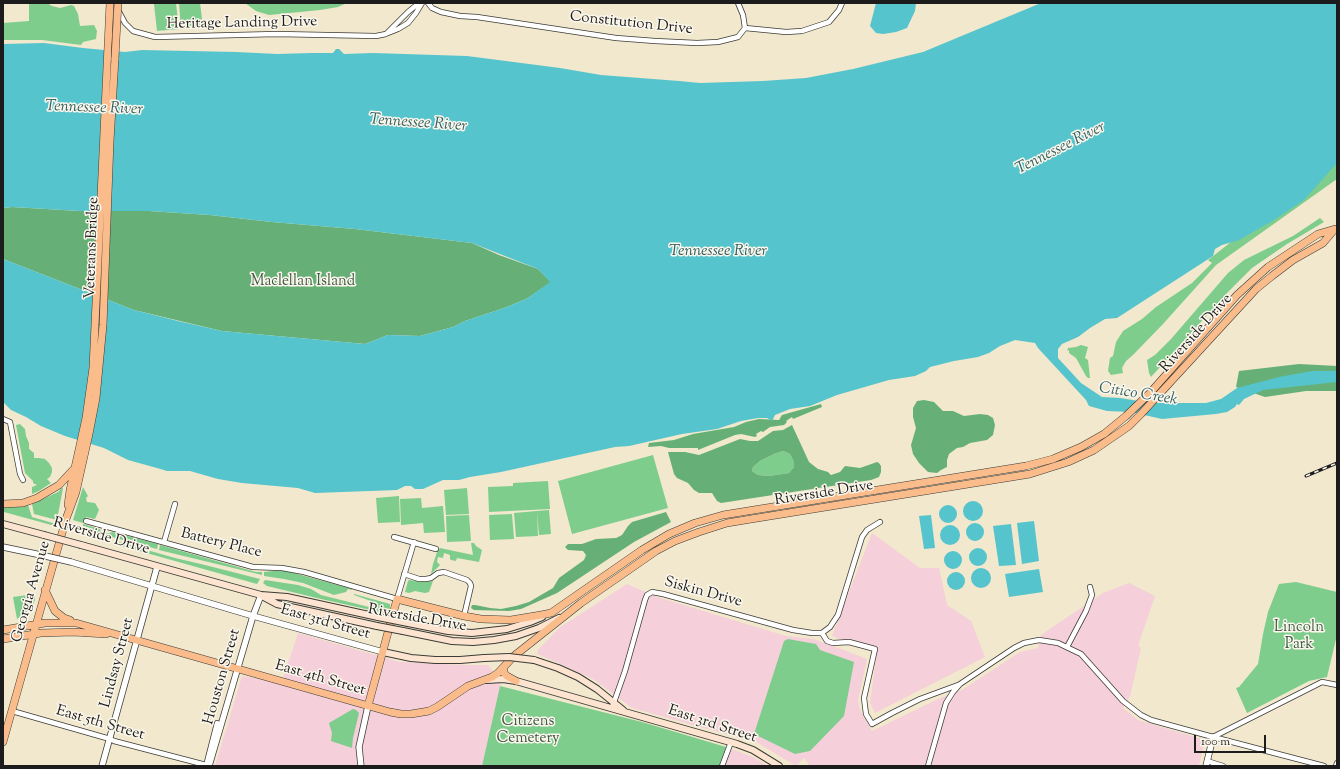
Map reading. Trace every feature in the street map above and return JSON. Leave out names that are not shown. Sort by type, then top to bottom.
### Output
[{"type":"main road","name":"Veterans Bridge","points":[[73,491],[75,468],[89,404],[95,344],[110,3]]},
{"type":"main road","name":"Veterans Bridge","points":[[73,491],[89,434],[96,398],[100,363],[117,3]]},
{"type":"main road","name":"Riverside Drive","points":[[3,524],[261,595],[287,597],[448,631],[472,633],[507,629],[530,622],[551,613],[642,550],[669,534],[695,523],[723,515],[1026,466],[1053,459],[1081,447],[1104,434],[1126,416],[1150,393],[1237,295],[1268,267],[1318,234],[1336,229]]},
{"type":"main road","name":"Riverside Drive","points":[[261,595],[277,604],[452,641],[473,642],[494,640],[516,636],[559,618],[656,552],[675,541],[727,523],[1030,474],[1068,462],[1094,450],[1129,426],[1172,382],[1256,289],[1294,260],[1323,243],[1336,229]]},
{"type":"main road","points":[[3,504],[22,503],[46,494],[59,485],[75,468]]},
{"type":"main road","name":"Georgia Avenue","points":[[3,742],[5,724],[12,710],[73,491]]},
{"type":"main road","points":[[45,590],[55,611],[64,618],[76,623]]},
{"type":"main road","points":[[368,706],[398,599],[464,616],[490,620],[531,618],[551,613]]},
{"type":"main road","points":[[474,683],[492,677],[498,673],[514,656],[582,603]]},
{"type":"main road","name":"East 4th Street","points":[[3,630],[36,624],[62,622],[76,623],[238,670],[401,714],[424,712],[437,707],[462,689],[474,683],[496,679],[516,681]]},
{"type":"main road","name":"East 4th Street","points":[[3,639],[34,634],[73,632],[112,634]]},
{"type":"main road","name":"East 3rd Street","points":[[383,652],[411,658],[435,660],[460,660],[509,656],[534,660],[578,677],[597,689],[612,706]]},
{"type":"main road","points":[[504,667],[504,671],[507,676],[516,681]]},
{"type":"main road","name":"East 3rd Street","points":[[516,681],[612,706],[634,714],[732,742],[753,750],[779,766]]},
{"type":"street","name":"Heritage Landing Drive","points":[[117,3],[125,23],[133,31],[155,37],[277,34],[376,36],[386,34],[408,23],[416,13],[421,3]]},
{"type":"street","name":"Heritage Landing Drive","points":[[386,34],[408,12],[421,3]]},
{"type":"street","name":"Constitution Drive","points":[[428,3],[432,8],[441,12],[460,16],[477,17],[616,38],[655,42],[718,42],[738,37],[745,28]]},
{"type":"street","points":[[738,3],[743,15],[745,28],[786,32],[802,31],[829,22],[839,10],[842,3]]},
{"type":"street","points":[[3,419],[10,422],[20,474],[23,480]]},
{"type":"street","points":[[164,542],[175,504]]},
{"type":"street","name":"Battery Place","points":[[86,521],[253,567],[282,568],[304,572],[398,599]]},
{"type":"street","points":[[822,633],[830,627],[838,615],[862,537],[867,530],[880,522]]},
{"type":"street","points":[[394,537],[436,549]]},
{"type":"street","points":[[398,599],[414,542]]},
{"type":"street","name":"East 3rd Street","points":[[3,547],[71,562],[253,616],[383,652]]},
{"type":"street","name":"Lindsay Street","points":[[102,766],[157,567]]},
{"type":"street","points":[[404,574],[419,579],[426,579],[431,578],[438,573],[444,572],[456,575],[470,583],[470,593],[464,616]]},
{"type":"street","points":[[1067,647],[1086,611],[1092,595],[1090,587]]},
{"type":"street","name":"Siskin Drive","points":[[612,706],[625,671],[645,600],[647,595],[652,592],[793,630],[822,633],[827,641],[833,643],[849,642],[875,649],[864,698],[866,714],[872,724],[920,699],[960,684]]},
{"type":"street","name":"Houston Street","points":[[207,766],[238,670],[253,616],[261,595]]},
{"type":"street","points":[[928,766],[946,703],[960,684],[1014,648],[1024,643],[1039,640],[1049,640],[1067,647],[1084,657],[1123,701],[1141,716],[1213,737],[1324,766]]},
{"type":"street","points":[[1223,766],[1206,764],[1213,737],[1322,682],[1337,686]]},
{"type":"street","points":[[361,766],[359,746],[368,706]]},
{"type":"street","name":"East 5th Street","points":[[12,710],[110,738],[121,743],[207,766]]},
{"type":"street","points":[[207,766],[218,723]]},
{"type":"street","points":[[722,766],[732,742]]},
{"type":"shaded area","points":[[872,533],[920,568],[939,568],[947,605],[971,621],[985,657],[875,713],[870,703],[877,652],[832,636]]},
{"type":"shaded area","points":[[1129,583],[1155,596],[1138,646],[1141,648],[1130,696],[1123,708],[1138,720],[1205,740],[1199,765],[1203,766],[810,766],[804,758],[796,766],[758,743],[632,708],[593,679],[537,654],[538,650],[559,628],[627,584],[657,597],[786,636],[814,639],[867,659],[858,700],[860,710],[872,731],[938,699],[962,690],[1020,652],[1038,648],[1041,635],[1103,593]]},
{"type":"shaded area","points":[[298,633],[400,662],[488,665],[501,682],[482,766],[215,766],[242,676],[282,682]]},
{"type":"shaded area","points":[[729,748],[753,757],[768,766],[722,766]]},
{"type":"green space","points":[[29,3],[47,3],[60,8],[71,5],[74,6],[78,14],[80,26],[94,25],[97,31],[96,39],[83,42],[81,45],[42,40],[3,40],[3,23],[29,21]]},
{"type":"green space","points":[[176,3],[179,29],[157,31],[154,4]]},
{"type":"green space","points":[[179,3],[200,3],[203,27],[181,29]]},
{"type":"green space","points":[[245,3],[347,3],[338,7],[320,10],[269,15],[256,11]]},
{"type":"green space","points":[[1337,159],[1337,179],[1216,265],[1163,324],[1126,361],[1122,368],[1123,373],[1111,375],[1108,371],[1110,358],[1113,356],[1116,342],[1123,331],[1192,283],[1212,263],[1208,260]]},
{"type":"green space","name":"Maclellan Island","points":[[12,207],[80,211],[149,211],[210,215],[355,229],[472,243],[499,255],[538,269],[551,282],[528,298],[507,307],[465,321],[453,327],[420,336],[388,335],[365,344],[222,331],[134,310],[3,259],[3,208]]},
{"type":"green space","points":[[1320,218],[1324,222],[1287,244],[1252,268],[1227,293],[1151,377],[1147,360],[1155,355],[1171,339],[1228,273],[1244,260],[1293,236]]},
{"type":"green space","points":[[1081,345],[1088,347],[1085,358],[1088,360],[1090,378],[1086,376],[1076,358],[1069,353],[1069,350],[1067,351],[1068,348]]},
{"type":"green space","points":[[1299,364],[1337,366],[1337,391],[1306,391],[1265,397],[1236,387],[1239,371]]},
{"type":"green space","points":[[924,400],[934,402],[943,411],[953,411],[964,416],[980,414],[988,415],[993,418],[995,425],[993,435],[987,440],[970,443],[963,447],[957,448],[949,454],[947,467],[937,473],[928,472],[913,454],[911,445],[916,428],[913,417],[913,408],[917,401]]},
{"type":"green space","points":[[821,404],[822,407],[793,419],[792,417],[786,421],[787,422],[784,425],[770,427],[763,432],[761,431],[756,434],[757,436],[755,437],[741,434],[735,435],[698,450],[698,448],[669,448],[661,446],[648,447],[649,443],[674,440],[693,434],[734,427],[759,419],[779,420],[782,415]]},
{"type":"green space","points":[[20,424],[25,429],[29,449],[34,453],[34,458],[45,459],[52,468],[50,477],[47,479],[51,483],[32,494],[32,487],[37,485],[33,483],[33,481],[25,473],[16,425]]},
{"type":"green space","points":[[792,425],[809,462],[818,469],[828,472],[831,475],[840,472],[845,466],[860,468],[877,462],[881,466],[879,477],[871,480],[721,503],[717,501],[712,493],[699,493],[688,483],[677,478],[674,474],[668,452],[685,452],[699,455],[740,439],[758,441],[773,431],[783,430]],"holes":[[[783,451],[790,454],[794,462],[794,467],[789,473],[769,476],[758,475],[752,471],[753,467],[760,461],[774,454]]]},
{"type":"green space","points":[[783,451],[790,454],[794,462],[794,467],[789,473],[769,476],[758,475],[752,471],[753,467],[760,461]]},
{"type":"green space","points":[[653,455],[668,508],[572,534],[558,481]]},
{"type":"green space","points":[[548,481],[550,509],[489,512],[488,487],[513,486],[513,483]]},
{"type":"green space","points":[[83,487],[88,496],[86,498],[87,502],[95,503],[99,510],[95,519],[86,517],[83,523],[73,520]]},
{"type":"green space","points":[[62,488],[57,520],[34,514],[32,504],[58,492]]},
{"type":"green space","points":[[467,488],[469,514],[446,515],[444,490]]},
{"type":"green space","points":[[399,496],[400,522],[378,523],[376,498]]},
{"type":"green space","points":[[421,498],[422,508],[443,506],[445,532],[424,533],[423,523],[401,525],[400,499]]},
{"type":"green space","points":[[28,505],[32,517],[56,524],[55,526],[4,512],[3,510],[4,507]]},
{"type":"green space","points":[[549,510],[551,534],[539,535],[537,511]]},
{"type":"green space","points":[[537,511],[538,536],[516,537],[514,513]]},
{"type":"green space","points":[[666,512],[671,522],[634,542],[557,593],[521,609],[509,611],[474,610],[471,608],[472,605],[475,605],[501,609],[529,602],[553,588],[559,578],[584,560],[586,555],[583,551],[568,550],[565,547],[568,544],[582,544],[596,539],[616,538],[622,535],[632,522]]},
{"type":"green space","points":[[512,514],[514,539],[490,540],[489,515]]},
{"type":"green space","points":[[469,515],[471,541],[447,542],[446,516]]},
{"type":"green space","points":[[83,524],[100,529],[101,532],[105,534],[113,532],[158,544],[157,549],[93,532],[91,528],[83,526]]},
{"type":"green space","points":[[119,542],[175,558],[260,579],[257,584],[118,545]]},
{"type":"green space","points":[[471,543],[474,543],[482,550],[479,562],[457,558],[456,561],[451,560],[450,555],[444,553],[443,558],[438,557],[437,562],[440,565],[431,574],[437,552],[440,548],[473,555]]},
{"type":"green space","points":[[160,545],[256,572],[262,572],[262,575],[159,550]]},
{"type":"green space","points":[[283,570],[352,590],[348,589],[346,592],[334,595],[303,583],[264,576],[264,572]]},
{"type":"green space","points":[[265,580],[298,585],[311,589],[321,595],[369,607],[371,601],[354,594],[390,604],[390,612],[389,614],[267,586],[263,583]]},
{"type":"green space","points":[[409,580],[425,582],[433,581],[429,592],[425,593],[415,591],[409,593],[405,592]]},
{"type":"green space","name":"Lincoln Park","points":[[1296,582],[1337,592],[1337,635],[1327,677],[1309,681],[1247,713],[1236,688],[1239,687],[1258,664],[1268,612],[1279,584]]},
{"type":"green space","points":[[35,594],[35,600],[31,608],[17,619],[13,597]]},
{"type":"green space","points":[[788,639],[816,644],[820,650],[854,662],[844,716],[810,751],[795,754],[754,734],[784,641]]},
{"type":"green space","name":"Citizens Cemetery","points":[[500,686],[642,722],[726,747],[719,766],[482,766]]},
{"type":"green space","points":[[353,709],[359,713],[352,748],[331,741],[332,733],[329,723]]},
{"type":"water","points":[[876,3],[916,3],[915,11],[907,28],[896,32],[883,34],[876,33],[870,26]]},
{"type":"water","name":"Tennessee River","points":[[1041,3],[1337,3],[1337,163],[1304,200],[1274,220],[1239,240],[1222,245],[1215,249],[1213,256],[1117,318],[1105,319],[1078,337],[1062,344],[1058,349],[1058,358],[1081,383],[1102,397],[1151,403],[1206,403],[1221,399],[1237,388],[1279,377],[1312,371],[1337,371],[1337,382],[1263,390],[1244,399],[1239,405],[1237,404],[1227,412],[1162,419],[1131,412],[1107,411],[1089,406],[1086,400],[1035,343],[1015,340],[978,357],[930,367],[926,371],[915,376],[889,380],[837,395],[810,406],[790,409],[775,415],[772,421],[767,418],[758,418],[741,421],[717,429],[682,434],[629,446],[615,447],[501,472],[459,480],[443,480],[423,489],[415,489],[411,486],[405,486],[397,490],[315,493],[298,488],[242,483],[218,479],[190,471],[167,471],[128,460],[104,448],[65,436],[41,426],[11,410],[3,402],[3,259],[134,310],[178,321],[222,331],[365,344],[388,335],[420,336],[453,327],[465,321],[507,307],[528,298],[550,282],[538,269],[472,243],[355,229],[210,215],[149,211],[80,211],[12,207],[3,208],[3,44],[44,43],[125,52],[142,50],[277,54],[333,53],[336,49],[339,49],[344,54],[373,53],[467,56],[601,75],[700,83],[763,81],[806,78],[853,69],[923,52]]},
{"type":"water","points":[[973,501],[980,504],[983,511],[980,518],[973,521],[966,518],[963,511],[966,504]]},
{"type":"water","points":[[944,505],[952,505],[957,510],[955,521],[952,523],[944,523],[939,518],[939,510]]},
{"type":"water","points":[[931,515],[935,548],[924,549],[919,516]]},
{"type":"water","points":[[1034,521],[1039,561],[1022,564],[1017,523]]},
{"type":"water","points":[[971,523],[979,523],[984,528],[982,539],[979,541],[971,541],[966,536],[966,528]]},
{"type":"water","points":[[1011,524],[1016,565],[999,566],[993,526]]},
{"type":"water","points":[[950,525],[957,528],[960,535],[957,542],[950,545],[943,542],[940,535],[943,528]]},
{"type":"water","points":[[978,548],[984,551],[987,557],[984,563],[978,566],[972,563],[969,557],[972,551]]},
{"type":"water","points":[[953,551],[957,552],[961,556],[961,564],[957,568],[953,569],[949,568],[945,564],[944,560],[945,556],[949,552]]},
{"type":"water","points":[[981,568],[988,571],[991,578],[988,585],[981,588],[974,585],[971,578],[974,571]]},
{"type":"water","points":[[1039,569],[1043,592],[1009,597],[1005,574]]},
{"type":"water","points":[[956,572],[962,575],[965,581],[962,587],[956,590],[950,587],[947,581],[950,575]]},
{"type":"railway","points":[[1306,476],[1337,463]]},
{"type":"water label","name":"Citico Creek","points":[[1138,395]]}]
